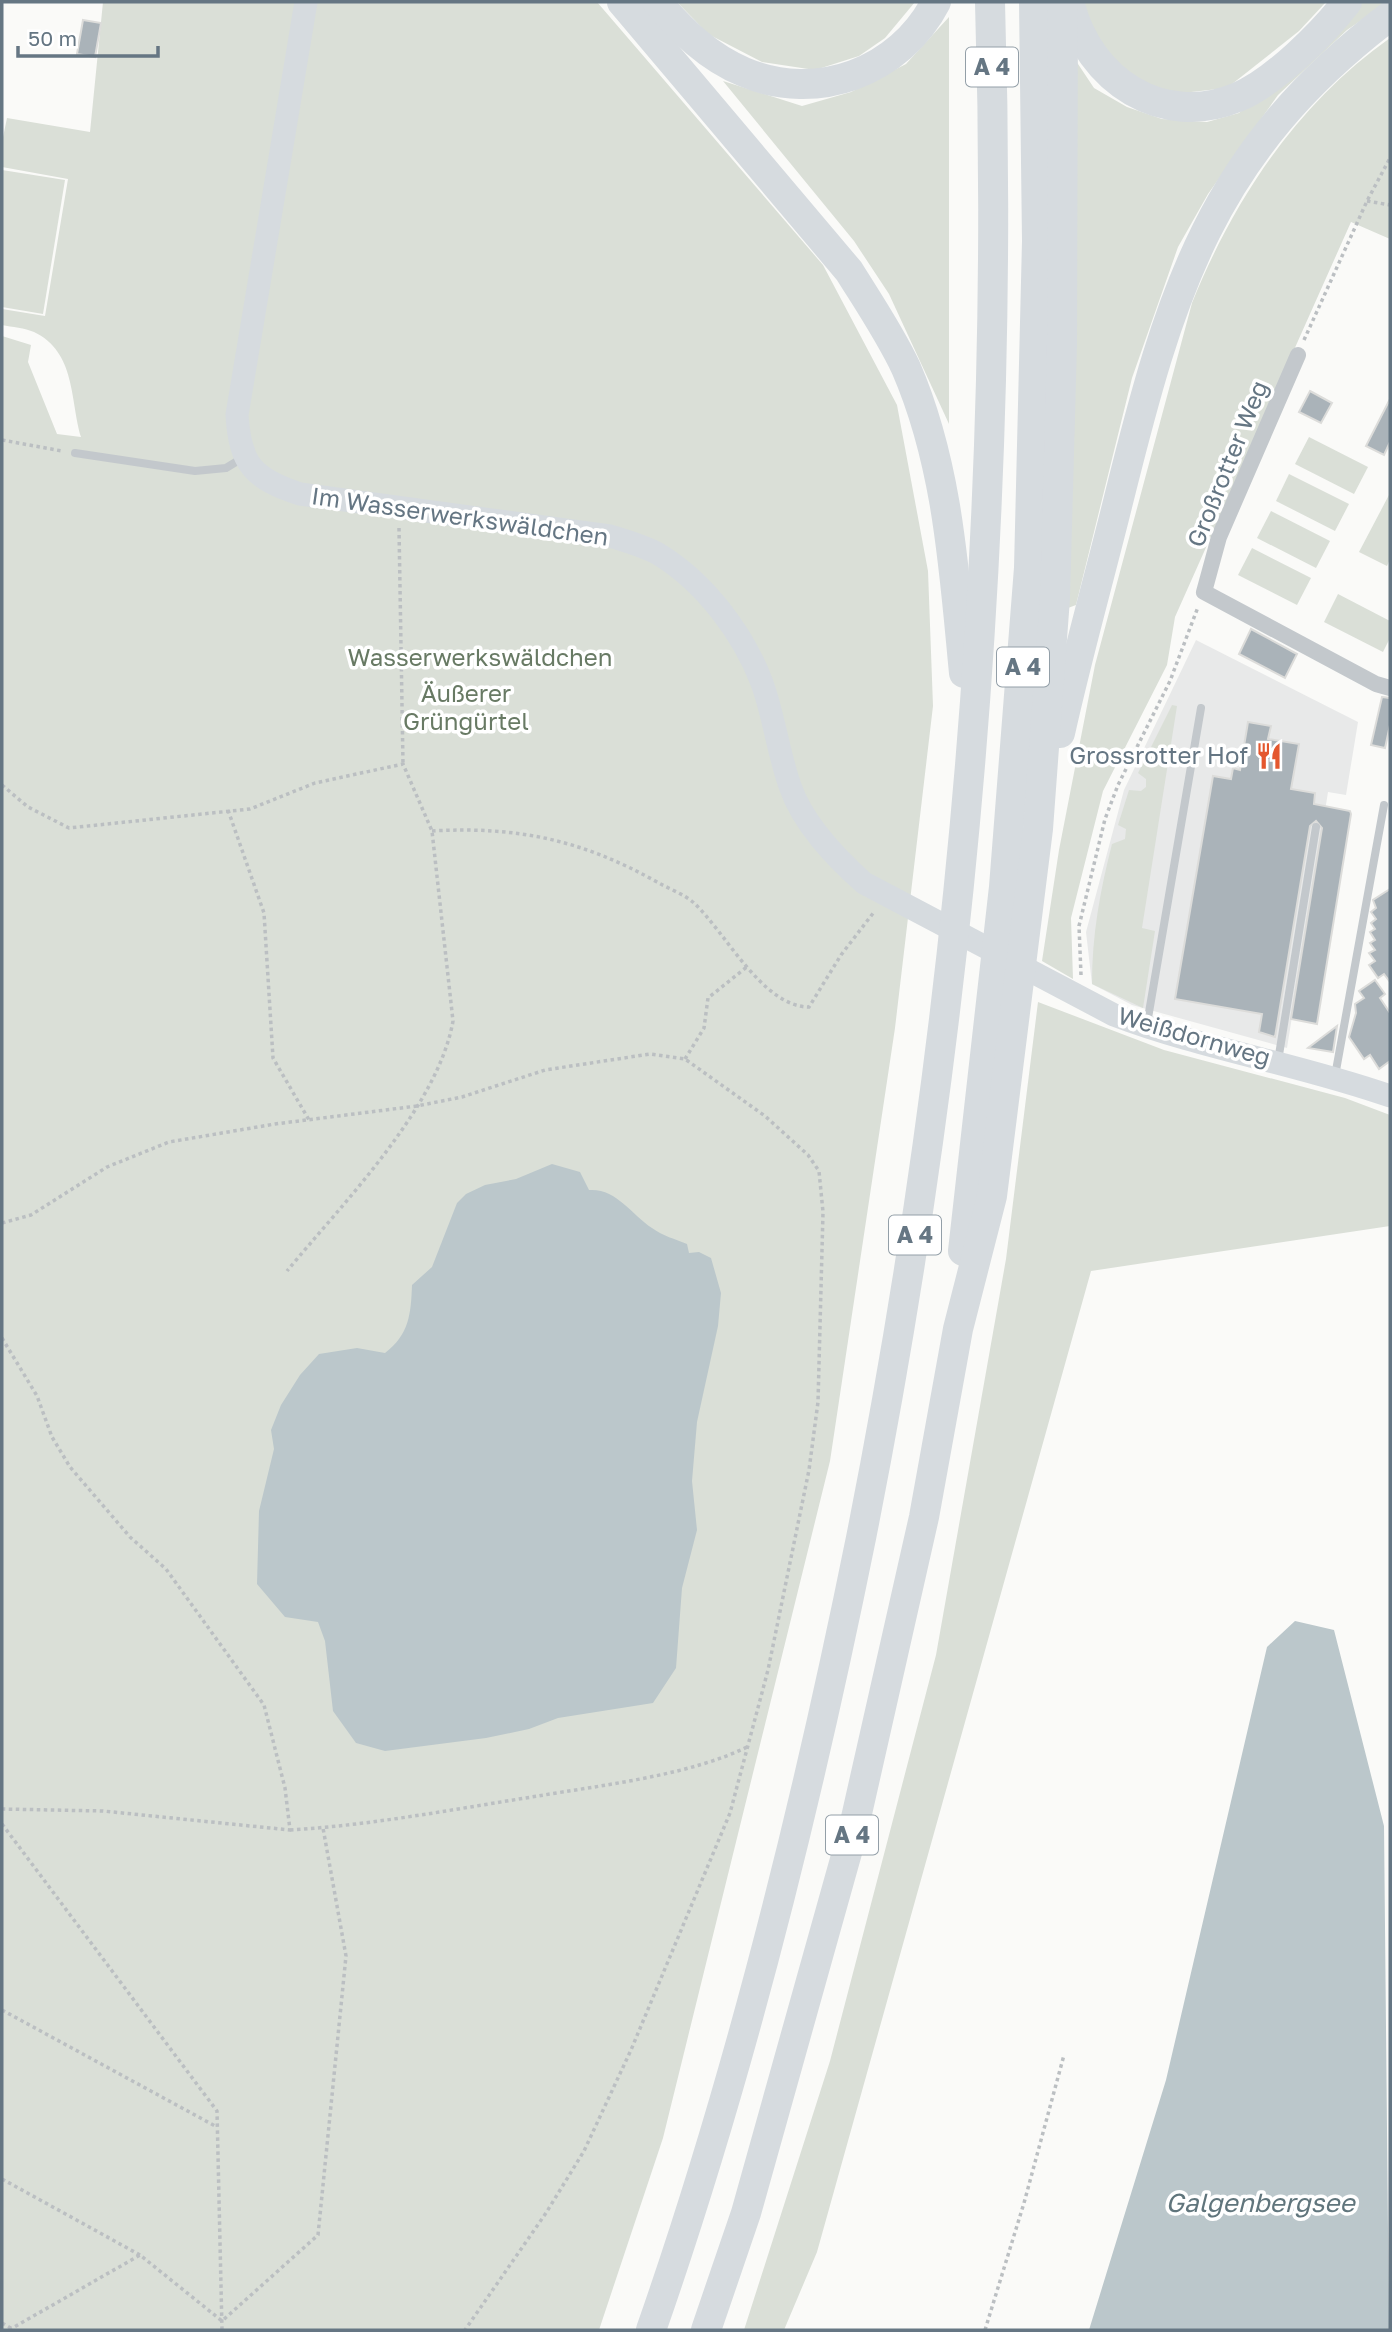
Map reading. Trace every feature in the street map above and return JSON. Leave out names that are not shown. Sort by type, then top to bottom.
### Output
[{"type":"highway","points":[[622,2],[849,271],[880,319],[905,368],[923,415],[941,479],[951,543],[972,765]]},
{"type":"highway","points":[[657,2],[681,29],[720,60],[761,79],[807,85],[851,77],[885,60],[913,37],[936,2]]},
{"type":"highway","points":[[975,2],[994,133]]},
{"type":"highway","name":"A 4","points":[[651,2330],[706,2158],[780,1892],[847,1607],[892,1375],[915,1238],[936,1093],[972,765],[989,495],[994,133],[990,2]]},
{"type":"highway","name":"A 4","points":[[706,2330],[761,2164],[853,1831],[924,1517],[958,1329],[968,1191],[989,1038],[1009,836],[1029,568],[1037,241],[1034,2]]},
{"type":"highway","points":[[958,1329],[992,1196],[1038,829],[1055,598],[1062,344],[1063,2]]},
{"type":"highway","points":[[1069,2],[1085,46],[1109,76],[1128,91],[1150,101],[1185,108],[1220,103],[1257,87],[1299,52],[1347,2]]},
{"type":"highway","points":[[1038,829],[1146,391],[1178,292],[1196,250],[1235,178],[1274,123],[1324,71],[1390,16]]},
{"type":"street","points":[[244,457],[239,441],[237,415],[306,2]]},
{"type":"street","name":"Großrotter Weg","points":[[1204,592],[1219,537],[1298,355]]},
{"type":"street","name":"Im Wasserwerkswäldchen","points":[[244,457],[253,470],[269,484],[300,494],[610,536],[658,554],[700,585],[737,635],[761,682],[791,788],[812,827],[846,867],[888,904],[1057,986]]},
{"type":"street","points":[[1204,592],[1376,684],[1390,688]]},
{"type":"street","name":"Weißdornweg","points":[[1057,986],[1147,1027],[1335,1076],[1390,1096]]},
{"type":"lane","points":[[75,453],[195,471],[226,468],[244,457]]},
{"type":"lane","points":[[1147,1027],[1201,708]]},
{"type":"lane","points":[[1335,1076],[1384,805]]},
{"type":"lane","points":[[1278,1061],[1317,827]]},
{"type":"path","points":[[1298,355],[1367,201],[1390,158]]},
{"type":"path","points":[[1367,201],[1390,205]]},
{"type":"path","points":[[2,440],[75,453]]},
{"type":"path","points":[[288,1271],[408,1123],[437,1075],[448,1049],[453,1021],[432,831],[403,764],[399,507]]},
{"type":"path","points":[[1080,951],[1079,926],[1105,819],[1118,785],[1170,681],[1204,592]]},
{"type":"path","points":[[2,785],[28,807],[69,828],[250,809],[315,783],[403,764]]},
{"type":"path","points":[[228,810],[264,913],[273,1058],[310,1121]]},
{"type":"path","points":[[432,831],[519,831],[572,845],[630,867],[693,902],[748,967],[786,1003],[810,1007],[841,955],[888,904]]},
{"type":"path","points":[[685,1059],[704,1028],[708,998],[748,967]]},
{"type":"path","points":[[2,1223],[31,1215],[107,1167],[169,1142],[417,1106],[463,1097],[545,1070],[650,1054],[685,1059],[792,1139],[819,1171],[823,1189],[818,1402],[809,1470],[768,1670],[750,1746],[730,1813],[683,1928],[584,2151],[546,2213],[465,2330]]},
{"type":"path","points":[[2,1338],[37,1396],[52,1437],[70,1467],[130,1537],[166,1569],[264,1705],[285,1788],[290,1830]]},
{"type":"path","points":[[2,1810],[103,1811],[290,1830],[323,1828],[585,1788],[723,1759],[750,1746]]},
{"type":"path","points":[[2,1824],[217,2111],[222,2330]]},
{"type":"path","points":[[222,2321],[318,2235],[346,1956],[323,1828]]},
{"type":"path","points":[[2,2010],[217,2127]]},
{"type":"path","points":[[985,2330],[1024,2203],[1063,2055]]},
{"type":"path","points":[[2,2179],[141,2255],[222,2321]]},
{"type":"path","points":[[2,2323],[11,2330],[141,2255]]},
{"type":"shaded area","points":[[1196,640],[1358,722],[1346,795],[1328,792],[1287,1048],[1132,1005],[1092,984],[1086,932],[1124,790]]},
{"type":"green space","name":"Äußerer Grüngürtel","points":[[103,2],[597,2],[823,265],[897,405],[928,571],[933,706],[895,1028],[830,1461],[663,2138],[599,2330],[2,2330],[2,336],[31,345],[28,362],[57,434],[81,437],[69,378],[58,352],[34,332],[2,325],[2,309],[45,316],[68,179],[2,167],[2,142],[7,118],[90,132]]},
{"type":"green space","points":[[677,2],[915,2],[885,38],[859,56],[815,70],[762,62],[708,34]]},
{"type":"green space","points":[[1083,2],[1326,2],[1299,31],[1227,88],[1182,93],[1139,84],[1109,56],[1085,17]]},
{"type":"green space","points":[[1361,2],[1388,2],[1347,30],[1278,95],[1208,194],[1178,247],[1132,378],[1076,605],[1068,608],[1076,61],[1094,88],[1127,107],[1162,119],[1207,122],[1239,113],[1329,41]]},
{"type":"green space","points":[[949,17],[949,424],[889,294],[854,241],[723,81],[802,106],[851,92],[906,64]]},
{"type":"green space","points":[[1390,38],[1390,239],[1351,222],[1175,617],[1167,665],[1103,791],[1071,918],[1073,979],[1042,961],[1059,850],[1095,665],[1192,303],[1228,227],[1272,156],[1326,93]]},
{"type":"green space","points":[[2,170],[65,180],[43,314],[2,307]]},
{"type":"green space","points":[[1309,437],[1368,467],[1354,494],[1295,464]]},
{"type":"green space","points":[[1289,474],[1349,504],[1335,531],[1276,501]]},
{"type":"green space","points":[[1390,493],[1390,559],[1387,566],[1359,552]]},
{"type":"green space","points":[[1271,511],[1330,541],[1316,568],[1257,538]]},
{"type":"green space","points":[[1252,548],[1311,578],[1297,605],[1238,575]]},
{"type":"green space","points":[[1338,594],[1390,621],[1390,638],[1383,652],[1324,622]]},
{"type":"green space","points":[[1172,705],[1177,706],[1142,928],[1155,931],[1143,1008],[1092,984],[1093,948],[1100,896],[1112,844],[1125,839],[1126,829],[1118,825],[1129,790],[1141,791],[1146,787],[1146,779],[1138,773]]},
{"type":"green space","points":[[1038,1002],[1164,1050],[1345,1098],[1390,1115],[1390,1226],[1091,1271],[817,2252],[784,2330],[744,2330],[830,2061],[936,1655],[1006,1259]]},
{"type":"water","points":[[552,1164],[580,1172],[589,1190],[599,1190],[615,1197],[656,1231],[687,1244],[689,1253],[699,1252],[711,1258],[721,1293],[718,1326],[697,1422],[692,1481],[697,1530],[682,1588],[676,1668],[653,1703],[558,1718],[529,1729],[486,1738],[385,1751],[356,1743],[333,1711],[325,1641],[318,1622],[285,1617],[257,1584],[259,1511],[274,1449],[271,1430],[281,1405],[300,1375],[319,1354],[357,1348],[385,1353],[399,1339],[409,1315],[412,1285],[432,1267],[457,1203],[466,1194],[485,1185],[516,1179]]},
{"type":"water","name":"Galgenbergsee","points":[[1295,1621],[1334,1630],[1384,1826],[1389,2330],[1089,2330],[1166,2080],[1267,1647]]},
{"type":"building","points":[[83,20],[101,23],[95,57],[77,54]]},
{"type":"building","points":[[1310,391],[1332,403],[1321,423],[1299,412]]},
{"type":"building","points":[[1390,399],[1390,442],[1384,455],[1366,446]]},
{"type":"building","points":[[1251,629],[1297,654],[1285,678],[1239,654]]},
{"type":"building","points":[[1382,697],[1390,698],[1390,725],[1385,748],[1371,745]]},
{"type":"building","points":[[1248,722],[1271,726],[1268,739],[1299,744],[1291,789],[1315,793],[1314,804],[1350,811],[1351,814],[1317,1024],[1291,1019],[1322,828],[1316,821],[1310,826],[1275,1037],[1259,1032],[1262,1014],[1175,999],[1213,776],[1231,779],[1233,768],[1240,770]]},
{"type":"building","points":[[1390,889],[1390,982],[1384,974],[1378,978],[1369,965],[1375,961],[1369,953],[1375,950],[1370,943],[1375,940],[1370,932],[1375,929],[1371,923],[1376,919],[1371,912],[1376,908],[1373,900]]},
{"type":"building","points":[[1375,980],[1385,994],[1380,998],[1390,1013],[1390,1061],[1379,1069],[1370,1055],[1364,1059],[1349,1037],[1356,1013],[1355,1004],[1364,998],[1359,991]]},
{"type":"building","points":[[1337,1026],[1333,1052],[1308,1048]]},
{"type":"place","name":"Grossrotter Hof","points":[[1269,756]]},
{"type":"park label","name":"Wasserwerkswäldchen","points":[[480,658]]}]
